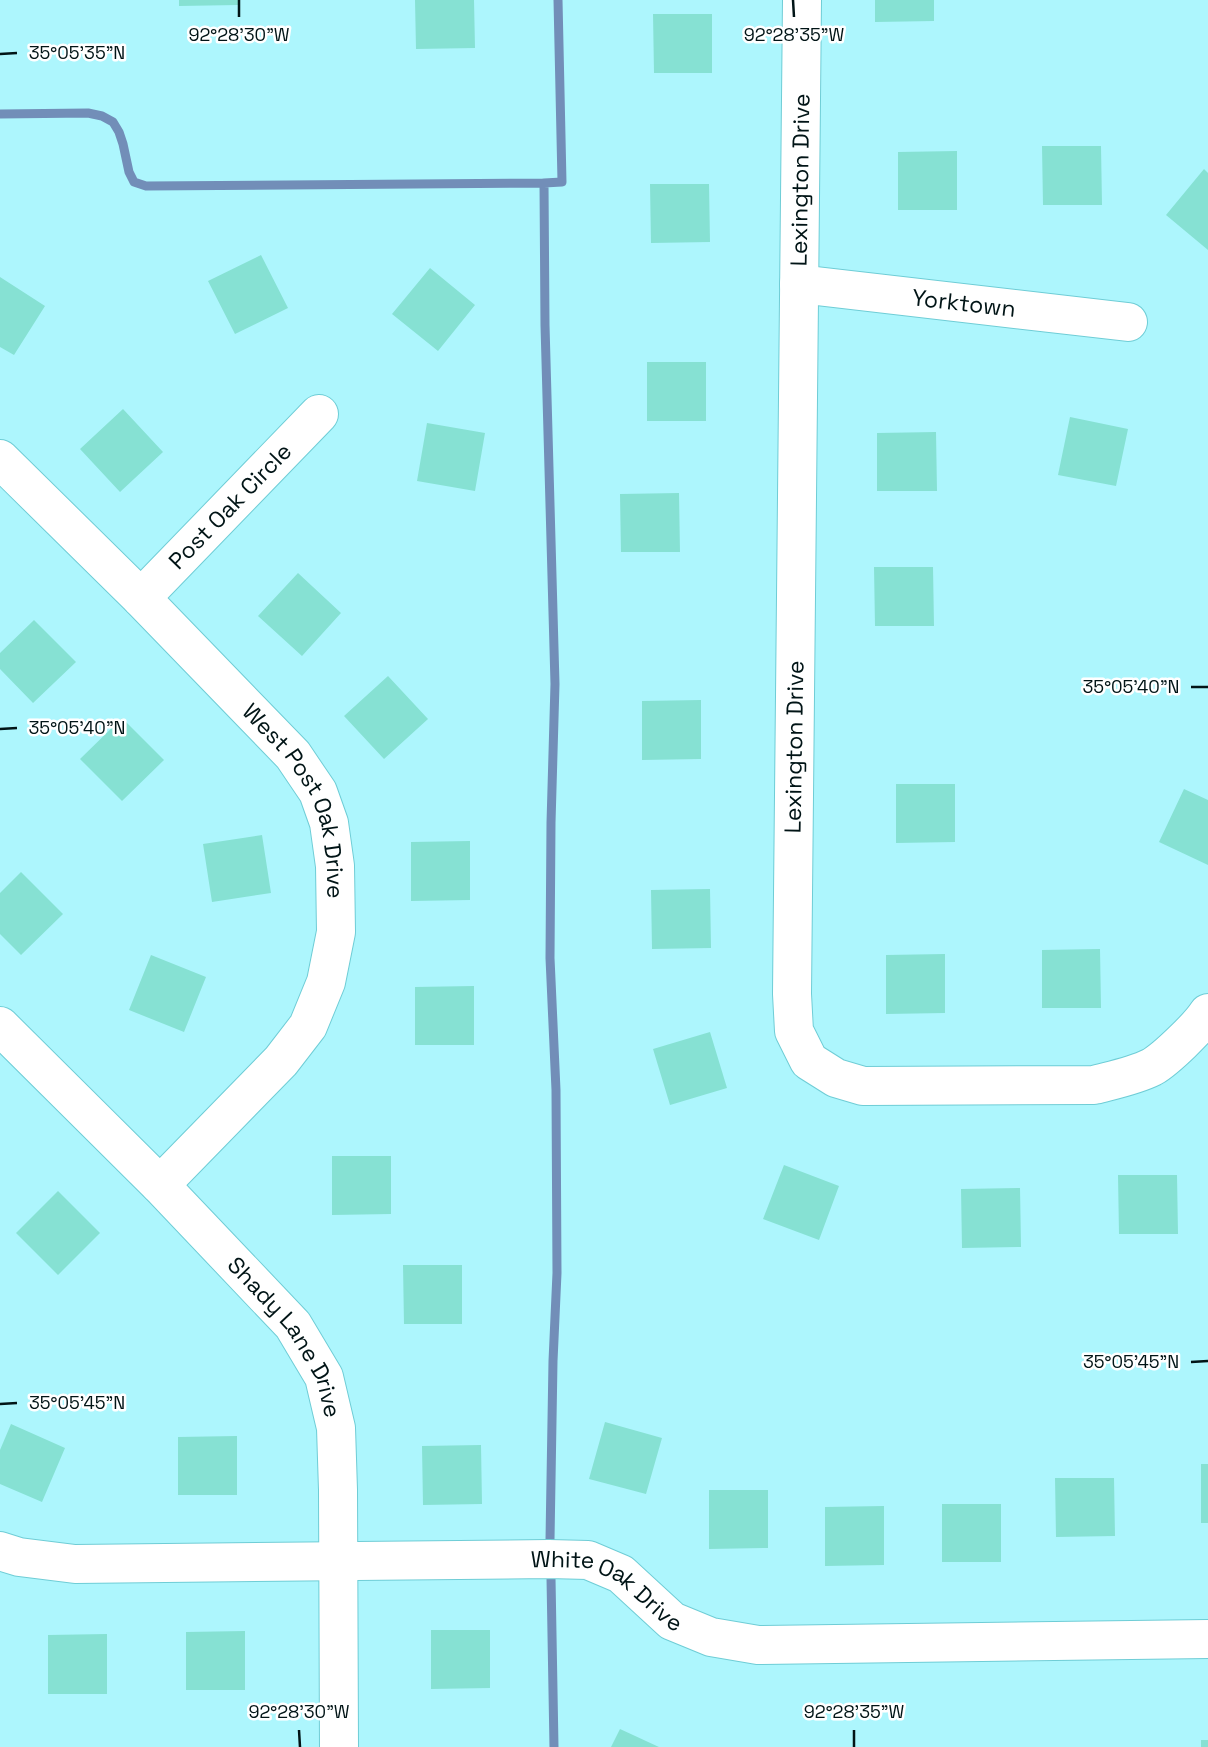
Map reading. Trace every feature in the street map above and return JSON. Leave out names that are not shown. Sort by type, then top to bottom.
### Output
[{"type":"street","name":"Lexington Drive","points":[[802,0],[792,994],[794,1031],[809,1061],[836,1078],[863,1086],[1094,1085],[1154,1066],[1202,1023],[1208,1013]]},
{"type":"street","name":"Yorktown","points":[[799,284],[1128,322]]},
{"type":"street","name":"Post Oak Circle","points":[[141,598],[319,414]]},
{"type":"street","name":"West Post Oak Drive","points":[[0,459],[141,598],[293,755],[318,792],[329,823],[335,866],[336,933],[326,982],[308,1026],[281,1061],[160,1185]]},
{"type":"street","name":"Shady Lane Drive","points":[[0,1026],[160,1185],[293,1325],[324,1377],[336,1428],[339,1747]]},
{"type":"street","name":"White Oak Drive","points":[[0,1551],[19,1557],[75,1564],[589,1560],[621,1574],[673,1621],[711,1637],[758,1645],[1208,1639]]},
{"type":"building","points":[[179,0],[238,0],[238,5],[179,6]]},
{"type":"building","points":[[415,0],[474,0],[475,48],[416,49]]},
{"type":"building","points":[[875,0],[934,0],[934,21],[875,22]]},
{"type":"building","points":[[653,14],[712,14],[712,73],[654,73]]},
{"type":"building","points":[[1042,146],[1101,146],[1102,205],[1043,205]]},
{"type":"building","points":[[957,151],[957,210],[898,210],[898,152]]},
{"type":"building","points":[[1204,169],[1208,173],[1208,250],[1166,215]]},
{"type":"building","points":[[650,184],[709,184],[710,242],[651,243]]},
{"type":"building","points":[[261,255],[288,308],[235,334],[208,281]]},
{"type":"building","points":[[430,268],[475,305],[438,351],[392,314]]},
{"type":"building","points":[[0,277],[45,306],[14,355],[0,347]]},
{"type":"building","points":[[647,362],[706,362],[706,421],[647,421]]},
{"type":"building","points":[[123,409],[163,452],[120,492],[80,449]]},
{"type":"building","points":[[1070,417],[1128,429],[1116,486],[1058,475]]},
{"type":"building","points":[[427,423],[485,433],[475,491],[417,481]]},
{"type":"building","points":[[936,432],[937,491],[877,491],[877,433]]},
{"type":"building","points":[[679,493],[680,552],[621,552],[620,494]]},
{"type":"building","points":[[874,567],[933,567],[934,626],[875,626]]},
{"type":"building","points":[[298,573],[341,613],[302,656],[258,616]]},
{"type":"building","points":[[34,620],[76,662],[33,703],[0,669],[0,653]]},
{"type":"building","points":[[388,676],[428,719],[384,759],[344,716]]},
{"type":"building","points":[[701,700],[701,759],[642,760],[642,701]]},
{"type":"building","points":[[122,718],[164,760],[122,801],[80,759]]},
{"type":"building","points":[[896,784],[955,784],[955,842],[896,843]]},
{"type":"building","points":[[1184,789],[1208,800],[1208,865],[1159,842]]},
{"type":"building","points":[[262,835],[271,893],[212,902],[203,844]]},
{"type":"building","points":[[470,841],[470,900],[411,901],[411,842]]},
{"type":"building","points":[[21,872],[63,914],[21,955],[0,934],[0,893]]},
{"type":"building","points":[[710,889],[711,948],[652,949],[651,890]]},
{"type":"building","points":[[1100,949],[1101,1008],[1042,1008],[1042,950]]},
{"type":"building","points":[[945,954],[945,1013],[886,1014],[886,955]]},
{"type":"building","points":[[151,955],[206,977],[184,1032],[129,1010]]},
{"type":"building","points":[[474,986],[474,1045],[415,1045],[415,987]]},
{"type":"building","points":[[710,1032],[727,1088],[670,1105],[653,1049]]},
{"type":"building","points":[[332,1156],[391,1156],[391,1214],[332,1215]]},
{"type":"building","points":[[784,1165],[839,1186],[819,1240],[763,1219]]},
{"type":"building","points":[[1118,1175],[1177,1175],[1178,1234],[1119,1234]]},
{"type":"building","points":[[1020,1188],[1021,1247],[962,1248],[961,1189]]},
{"type":"building","points":[[58,1191],[100,1233],[58,1275],[16,1233]]},
{"type":"building","points":[[403,1265],[462,1265],[462,1324],[404,1324]]},
{"type":"building","points":[[605,1422],[662,1438],[646,1494],[589,1479]]},
{"type":"building","points":[[11,1424],[65,1448],[42,1502],[0,1484],[0,1450]]},
{"type":"building","points":[[237,1436],[237,1495],[178,1495],[178,1437]]},
{"type":"building","points":[[481,1445],[482,1504],[423,1505],[422,1446]]},
{"type":"building","points":[[1201,1464],[1208,1464],[1208,1523],[1201,1523]]},
{"type":"building","points":[[1055,1478],[1114,1478],[1115,1536],[1056,1537]]},
{"type":"building","points":[[709,1490],[768,1490],[768,1548],[709,1549]]},
{"type":"building","points":[[942,1504],[1001,1504],[1001,1562],[942,1562]]},
{"type":"building","points":[[884,1506],[884,1565],[825,1566],[825,1507]]},
{"type":"building","points":[[431,1630],[490,1630],[490,1688],[431,1689]]},
{"type":"building","points":[[245,1631],[245,1690],[186,1690],[186,1632]]},
{"type":"building","points":[[107,1634],[107,1694],[48,1694],[48,1635]]},
{"type":"building","points":[[620,1729],[659,1747],[611,1747]]},
{"type":"building","points":[[1201,1740],[1208,1740],[1208,1747],[1201,1747]]},
{"type":"waterway","points":[[550,1540],[557,1273],[556,1090],[550,958],[555,684],[545,325],[544,183],[562,182],[558,0]]},
{"type":"waterway","points":[[0,114],[88,113],[102,116],[113,122],[119,132],[134,182],[146,186],[544,183]]},
{"type":"waterway","points":[[551,1578],[554,1747]]}]
